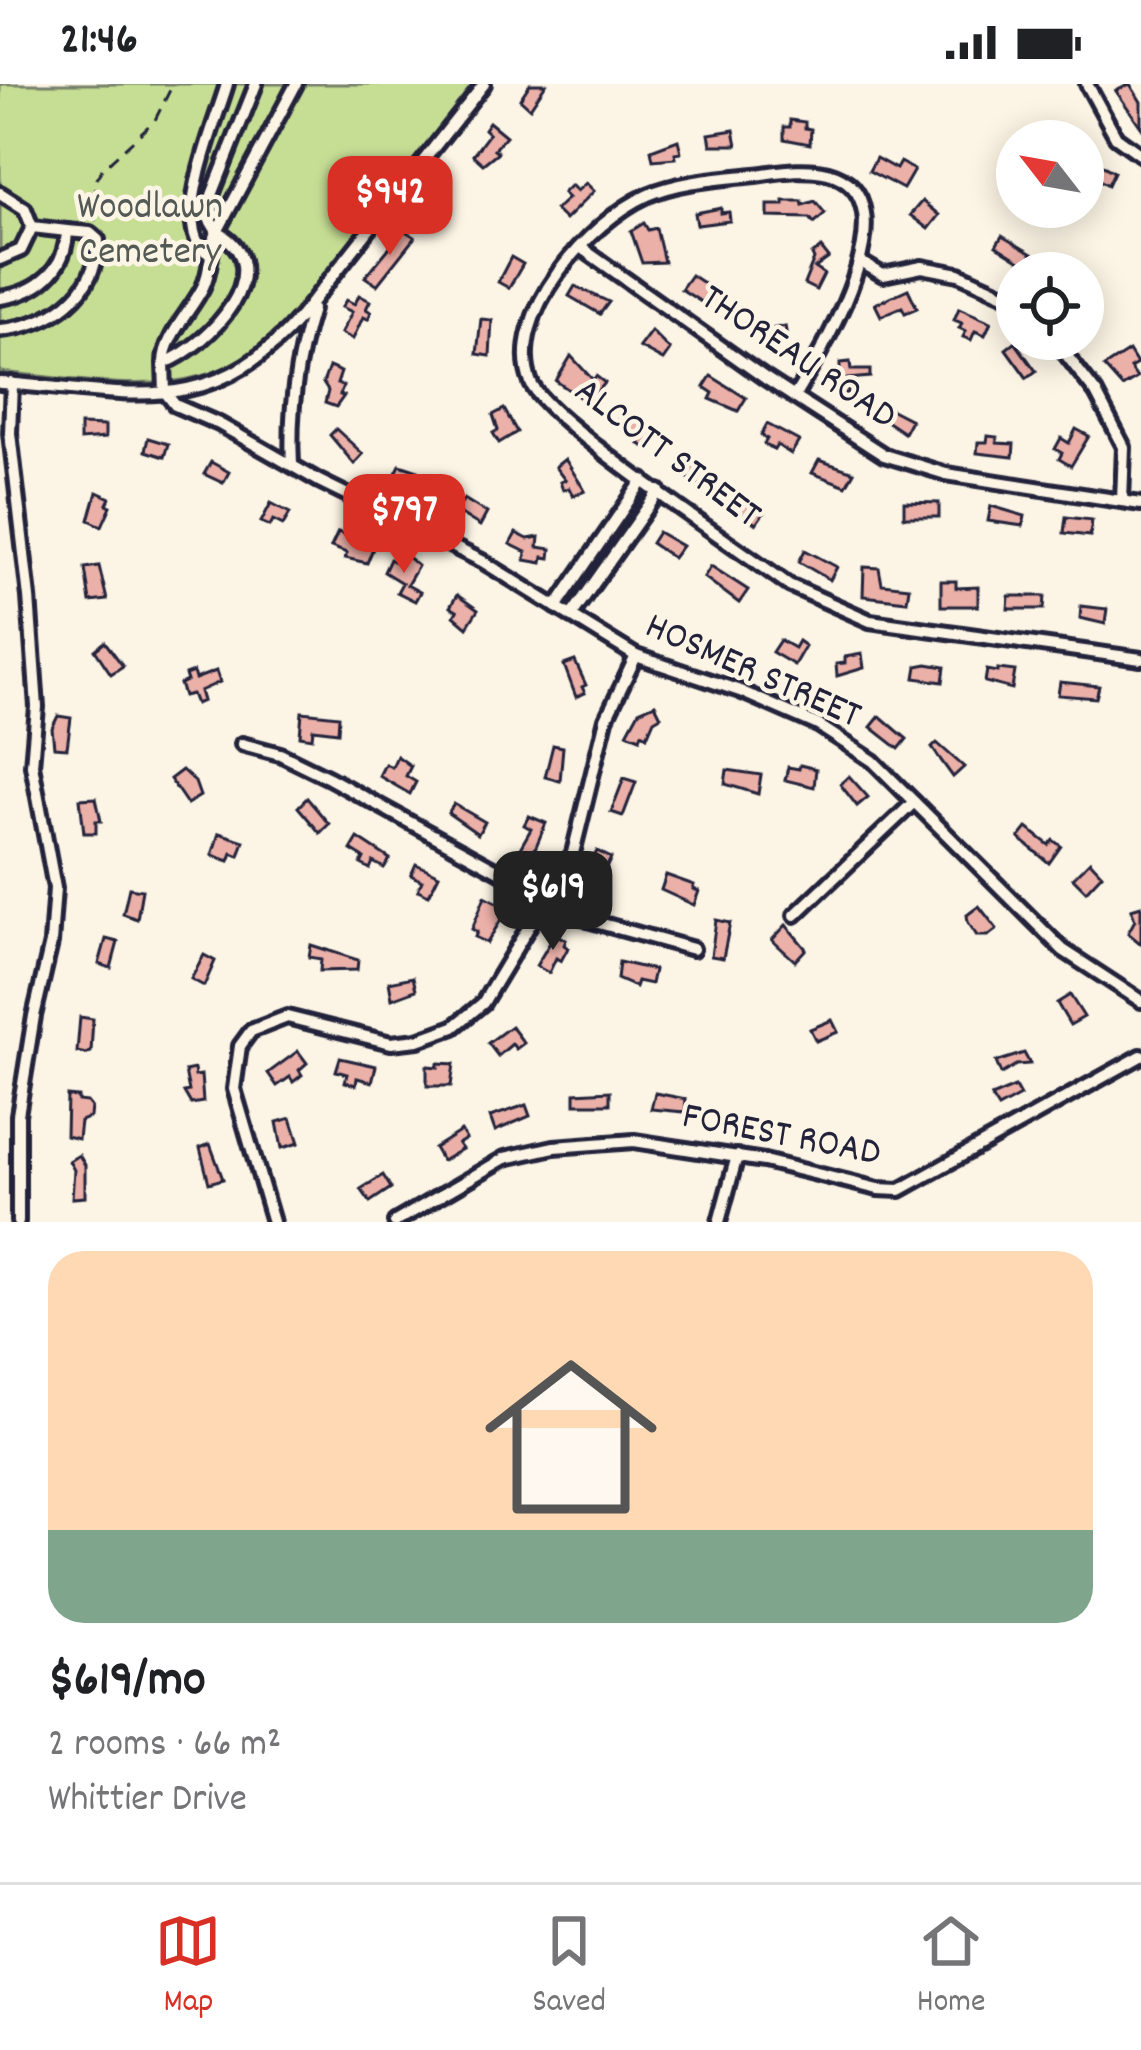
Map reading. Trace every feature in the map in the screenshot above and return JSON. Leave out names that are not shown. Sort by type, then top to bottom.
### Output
[{"type":"street","points":[[208,254],[195,240],[192,203],[227,84]]},
{"type":"street","points":[[164,363],[196,344],[232,307],[240,291],[240,259],[208,218],[208,205],[256,84]]},
{"type":"street","points":[[165,392],[167,345],[208,277],[208,254],[217,232],[296,84]]},
{"type":"street","points":[[18,1222],[18,1115],[51,944],[55,888],[32,765],[37,707],[6,383],[165,392],[211,384],[247,368],[273,347],[314,300],[484,84]]},
{"type":"street","points":[[1087,84],[1116,136],[1141,155]]},
{"type":"street","name":"ALCOTT STREET","points":[[794,397],[821,354],[861,262],[864,230],[856,196],[830,173],[805,170],[670,187],[627,206],[580,247],[550,286],[525,348],[532,385],[571,425],[789,585],[870,621],[1141,658]]},
{"type":"street","points":[[0,193],[25,209],[32,227],[21,250],[0,259]]},
{"type":"street","points":[[0,330],[39,323],[68,305],[95,264],[99,244],[94,235],[32,227]]},
{"type":"street","points":[[0,298],[25,292],[46,279],[62,258],[67,231]]},
{"type":"street","name":"THOREAU ROAD","points":[[580,247],[884,455],[917,468],[1141,504]]},
{"type":"street","points":[[861,262],[883,275],[922,267],[958,274],[996,291]]},
{"type":"street","points":[[292,465],[295,375],[314,300]]},
{"type":"street","points":[[1070,360],[1096,393],[1124,447],[1122,501]]},
{"type":"street","name":"HOSMER STREET","points":[[165,392],[175,405],[482,561],[636,656],[740,691],[818,725],[873,761],[1063,950],[1141,1000]]},
{"type":"street","points":[[556,607],[643,480]]},
{"type":"street","points":[[571,616],[659,491]]},
{"type":"street","points":[[273,1222],[234,1089],[240,1046],[251,1031],[287,1017],[391,1043],[434,1036],[483,1004],[573,853],[607,719],[636,656]]},
{"type":"street","points":[[242,745],[280,754],[329,778],[546,899],[618,930],[693,949]]},
{"type":"street","points":[[795,915],[914,802]]},
{"type":"street","name":"FOREST ROAD","points":[[395,1222],[505,1159],[554,1147],[634,1141],[737,1156],[900,1190],[1141,1056]]},
{"type":"street","points":[[719,1222],[737,1156]]},
{"type":"path","points":[[94,235],[96,179],[101,169],[155,120],[173,84]]},
{"type":"green space","name":"Woodlawn Cemetery","points":[[0,84],[475,84],[298,309],[254,350],[201,376],[127,384],[0,372]]},
{"type":"building","points":[[530,84],[546,84],[530,108],[520,99]]},
{"type":"building","points":[[1130,84],[1141,102],[1141,127],[1116,91]]},
{"type":"building","points":[[790,120],[805,122],[805,128],[811,129],[810,144],[784,139],[784,127],[790,127]]},
{"type":"building","points":[[489,122],[506,136],[494,149],[498,152],[483,164],[473,155],[489,134],[484,129]]},
{"type":"building","points":[[734,130],[737,145],[711,145],[709,134]]},
{"type":"building","points":[[678,140],[681,152],[675,153],[676,158],[653,160],[651,150]]},
{"type":"building","points":[[876,158],[896,169],[900,162],[914,170],[903,189],[869,171]]},
{"type":"building","points":[[1104,166],[1114,172],[1108,185],[1104,183]]},
{"type":"building","points":[[440,181],[450,189],[432,218],[419,208]]},
{"type":"building","points":[[586,183],[594,191],[565,220],[555,210],[568,198],[563,193],[571,185],[577,191]]},
{"type":"building","points":[[784,201],[802,201],[803,205],[815,201],[825,213],[814,223],[810,218],[768,217],[768,205],[784,205]]},
{"type":"building","points":[[922,201],[939,215],[928,229],[910,215]]},
{"type":"building","points":[[721,208],[721,213],[729,212],[730,221],[697,225],[695,213]]},
{"type":"building","points":[[644,223],[648,230],[656,228],[664,262],[642,263],[631,231]]},
{"type":"building","points":[[404,230],[415,237],[377,285],[365,277]]},
{"type":"building","points":[[1002,236],[1029,252],[1005,252],[996,246]]},
{"type":"building","points":[[821,248],[829,258],[815,268],[824,274],[816,290],[804,284],[812,255]]},
{"type":"building","points":[[511,257],[523,264],[509,288],[498,282]]},
{"type":"building","points":[[691,275],[721,295],[712,309],[681,289]]},
{"type":"building","points":[[575,286],[609,302],[600,314],[569,296]]},
{"type":"building","points":[[908,289],[917,308],[905,313],[902,307],[881,316],[875,304]]},
{"type":"building","points":[[359,295],[370,301],[366,309],[371,312],[368,319],[363,317],[353,339],[341,333],[352,312],[342,307],[346,300],[355,304]]},
{"type":"building","points":[[959,308],[991,322],[985,335],[975,331],[971,340],[963,337],[962,323],[954,320]]},
{"type":"building","points":[[481,319],[492,320],[490,356],[477,354]]},
{"type":"building","points":[[785,326],[787,337],[763,344],[761,331]]},
{"type":"building","points":[[651,331],[670,350],[663,360],[639,347]]},
{"type":"building","points":[[1129,351],[1137,364],[1130,368],[1137,378],[1122,387],[1104,367]]},
{"type":"building","points":[[571,356],[593,380],[596,376],[605,383],[588,403],[556,381]]},
{"type":"building","points":[[1014,360],[1028,360],[1036,371],[1027,378]]},
{"type":"building","points":[[850,362],[851,370],[870,370],[870,377],[847,379],[848,393],[836,394],[834,376],[840,375],[840,363]]},
{"type":"building","points":[[329,367],[341,372],[337,384],[343,386],[340,395],[344,396],[336,407],[325,403],[328,391],[323,383]]},
{"type":"building","points":[[711,376],[746,398],[738,411],[710,399],[713,393],[704,387]]},
{"type":"building","points":[[888,408],[911,420],[904,433],[883,419]]},
{"type":"building","points":[[504,409],[517,432],[499,443],[493,433],[498,430],[493,415]]},
{"type":"building","points":[[622,412],[657,429],[647,448],[639,444],[642,439],[615,425]]},
{"type":"building","points":[[767,424],[799,441],[791,454],[764,444],[767,439],[761,435]]},
{"type":"building","points":[[80,425],[105,426],[105,438],[80,440]]},
{"type":"building","points":[[336,429],[363,454],[354,464],[330,435]]},
{"type":"building","points":[[1076,429],[1089,436],[1071,466],[1059,459],[1062,453],[1055,449],[1061,438],[1069,443]]},
{"type":"building","points":[[988,436],[997,437],[997,443],[1014,444],[1013,457],[977,453],[978,442],[987,442]]},
{"type":"building","points":[[148,438],[168,444],[164,457],[145,451]]},
{"type":"building","points":[[565,459],[585,491],[573,496],[569,488],[563,490],[560,482],[565,480],[555,467]]},
{"type":"building","points":[[819,460],[854,472],[846,486],[812,473]]},
{"type":"building","points":[[690,461],[711,475],[703,487],[682,474]]},
{"type":"building","points":[[211,462],[229,472],[223,483],[204,474]]},
{"type":"building","points":[[400,465],[418,471],[416,475],[430,482],[422,497],[393,479]]},
{"type":"building","points":[[733,490],[765,511],[756,524],[732,507],[735,503],[728,499]]},
{"type":"building","points":[[97,492],[110,498],[102,526],[89,520]]},
{"type":"building","points":[[464,499],[487,513],[480,526],[456,511]]},
{"type":"building","points":[[904,502],[939,503],[939,517],[904,517]]},
{"type":"building","points":[[271,503],[290,513],[283,525],[273,520],[270,526],[261,522]]},
{"type":"building","points":[[991,506],[1025,516],[1023,526],[988,521]]},
{"type":"building","points":[[1066,517],[1092,520],[1090,536],[1064,533]]},
{"type":"building","points":[[338,532],[374,546],[367,563],[345,558],[347,553],[331,547]]},
{"type":"building","points":[[658,532],[682,546],[673,558],[651,543]]},
{"type":"building","points":[[516,533],[528,539],[539,537],[538,547],[551,549],[550,558],[543,557],[542,563],[525,560],[526,552],[510,544]]},
{"type":"building","points":[[805,550],[837,567],[830,580],[799,562]]},
{"type":"building","points":[[404,554],[418,566],[407,585],[420,592],[415,601],[397,592],[402,583],[384,572],[390,559],[399,564]]},
{"type":"building","points":[[99,566],[107,600],[90,602],[85,568]]},
{"type":"building","points":[[711,566],[748,590],[739,603],[704,577]]},
{"type":"building","points":[[864,567],[879,568],[882,584],[909,587],[907,601],[863,596]]},
{"type":"building","points":[[941,581],[956,581],[956,588],[978,587],[978,606],[941,606]]},
{"type":"building","points":[[457,595],[478,610],[467,627],[450,607]]},
{"type":"building","points":[[1009,596],[1045,596],[1044,609],[1008,609]]},
{"type":"building","points":[[1081,606],[1107,609],[1105,624],[1080,618]]},
{"type":"building","points":[[780,640],[794,648],[798,641],[805,646],[794,665],[772,652]]},
{"type":"building","points":[[105,642],[123,666],[111,674],[95,650]]},
{"type":"building","points":[[862,654],[864,668],[837,676],[836,664]]},
{"type":"building","points":[[575,661],[586,685],[582,687],[585,693],[576,697],[564,665]]},
{"type":"building","points":[[917,666],[945,667],[943,682],[915,678]]},
{"type":"building","points":[[987,670],[1015,671],[1012,689],[985,682]]},
{"type":"building","points":[[216,671],[220,682],[200,691],[203,701],[196,704],[192,694],[184,696],[180,684],[187,681],[185,675],[193,672],[195,679]]},
{"type":"building","points":[[1060,682],[1099,686],[1096,698],[1058,695]]},
{"type":"building","points":[[655,704],[661,716],[647,736],[627,733],[639,711]]},
{"type":"building","points":[[302,712],[339,716],[338,732],[313,729],[312,738],[300,736]]},
{"type":"building","points":[[58,716],[71,718],[67,748],[54,747],[52,728]]},
{"type":"building","points":[[880,716],[907,739],[899,749],[871,727]]},
{"type":"building","points":[[937,743],[964,767],[953,777],[932,748]]},
{"type":"building","points":[[553,745],[563,747],[560,781],[545,777]]},
{"type":"building","points":[[397,756],[411,766],[406,776],[416,782],[410,794],[379,776],[385,764],[392,767]]},
{"type":"building","points":[[800,765],[816,769],[814,787],[785,780],[788,767],[799,769]]},
{"type":"building","points":[[182,770],[195,782],[200,796],[187,804],[170,779]]},
{"type":"building","points":[[727,770],[761,775],[758,794],[725,784]]},
{"type":"building","points":[[849,776],[868,797],[857,806],[840,784]]},
{"type":"building","points":[[624,778],[636,782],[623,816],[611,812]]},
{"type":"building","points":[[96,798],[101,821],[96,821],[96,833],[84,833],[80,799]]},
{"type":"building","points":[[307,798],[329,824],[320,833],[298,807]]},
{"type":"building","points":[[454,804],[485,822],[478,834],[448,813]]},
{"type":"building","points":[[529,816],[546,823],[531,858],[519,850],[531,829],[524,825]]},
{"type":"building","points":[[1027,828],[1049,845],[1053,840],[1061,846],[1049,863],[1019,838]]},
{"type":"building","points":[[219,833],[244,841],[239,856],[232,853],[229,861],[212,855]]},
{"type":"building","points":[[358,838],[390,859],[384,868],[373,862],[370,869],[361,864],[364,858],[351,850]]},
{"type":"building","points":[[597,851],[611,858],[600,881],[586,874]]},
{"type":"building","points":[[1090,861],[1102,874],[1086,891],[1073,878]]},
{"type":"building","points":[[416,864],[439,875],[429,895],[418,890],[422,881],[411,875]]},
{"type":"building","points":[[666,875],[694,885],[699,891],[694,905],[661,890]]},
{"type":"building","points":[[129,888],[142,890],[137,919],[123,914]]},
{"type":"building","points":[[485,896],[508,908],[487,943],[475,937],[477,932],[472,929]]},
{"type":"building","points":[[979,906],[997,929],[988,936],[977,936],[968,922],[967,915]]},
{"type":"building","points":[[1141,906],[1141,944],[1128,933],[1135,920],[1131,909]]},
{"type":"building","points":[[716,920],[730,923],[723,958],[711,956]]},
{"type":"building","points":[[786,925],[806,949],[795,961],[772,940]]},
{"type":"building","points":[[555,934],[566,940],[568,948],[549,973],[536,966]]},
{"type":"building","points":[[106,939],[118,942],[111,968],[99,964]]},
{"type":"building","points":[[311,945],[358,960],[357,970],[320,971],[321,959],[309,957]]},
{"type":"building","points":[[204,955],[215,961],[204,986],[191,979]]},
{"type":"building","points":[[619,962],[654,970],[651,984],[637,981],[635,987],[617,979]]},
{"type":"building","points":[[413,977],[416,990],[392,999],[389,982]]},
{"type":"building","points":[[1070,995],[1084,1017],[1070,1025],[1057,1003]]},
{"type":"building","points":[[80,1017],[93,1019],[91,1052],[86,1054],[77,1052]]},
{"type":"building","points":[[832,1020],[838,1032],[816,1041],[810,1029]]},
{"type":"building","points":[[511,1026],[524,1043],[516,1049],[512,1044],[498,1056],[488,1043]]},
{"type":"building","points":[[298,1051],[307,1063],[299,1070],[302,1075],[277,1086],[268,1073]]},
{"type":"building","points":[[1024,1053],[1030,1064],[1016,1065],[1001,1074],[996,1062]]},
{"type":"building","points":[[340,1058],[376,1066],[372,1082],[357,1078],[356,1085],[345,1082],[347,1074],[336,1071]]},
{"type":"building","points":[[438,1063],[454,1064],[451,1086],[427,1086],[427,1066],[438,1067]]},
{"type":"building","points":[[194,1069],[195,1076],[201,1075],[203,1102],[191,1104],[184,1092],[189,1091],[185,1071]]},
{"type":"building","points":[[1015,1087],[1020,1096],[998,1108],[991,1097]]},
{"type":"building","points":[[610,1091],[610,1104],[575,1104],[575,1093]]},
{"type":"building","points":[[655,1093],[686,1099],[685,1112],[651,1109]]},
{"type":"building","points":[[67,1096],[78,1097],[91,1107],[90,1117],[80,1121],[78,1139],[66,1136]]},
{"type":"building","points":[[526,1105],[530,1116],[495,1131],[490,1117]]},
{"type":"building","points":[[291,1118],[299,1143],[282,1148],[277,1122]]},
{"type":"building","points":[[461,1131],[466,1139],[458,1144],[462,1149],[442,1161],[434,1148]]},
{"type":"building","points":[[210,1144],[223,1179],[209,1183],[200,1148]]},
{"type":"building","points":[[79,1155],[85,1165],[85,1197],[72,1198],[74,1170],[69,1161]]},
{"type":"building","points":[[383,1175],[391,1188],[370,1202],[361,1189]]}]
